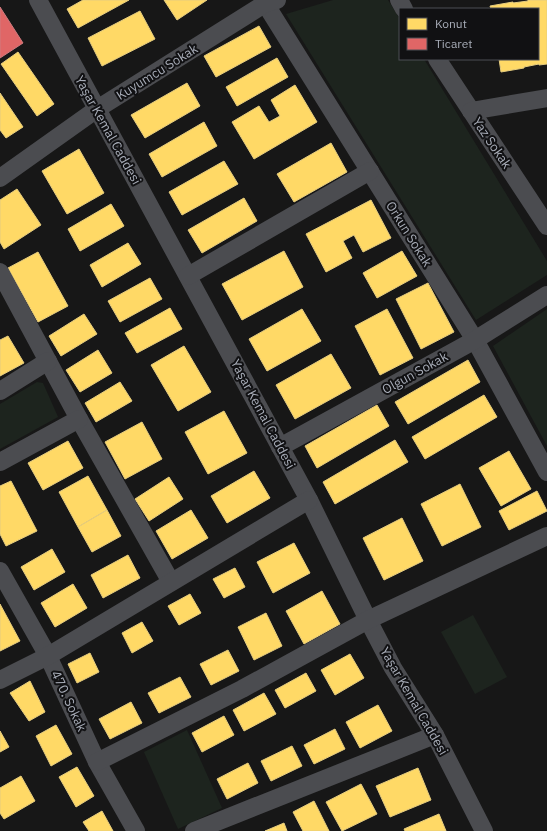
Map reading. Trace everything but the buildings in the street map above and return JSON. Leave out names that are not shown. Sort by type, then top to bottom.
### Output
[{"type":"street","name":"Yaşar Kemal Caddesi","points":[[38,0],[309,500],[393,668],[435,735],[484,831]]},
{"type":"street","name":"Kuyumcu Sokak","points":[[0,178],[97,109],[269,1]]},
{"type":"street","name":"Orkun Sokak","points":[[269,1],[370,171],[475,340],[547,472]]},
{"type":"street","name":"Yaz Sokak","points":[[438,60],[547,226]]},
{"type":"street","points":[[471,111],[547,98]]},
{"type":"street","points":[[188,276],[370,171]]},
{"type":"street","points":[[0,272],[79,419],[171,582]]},
{"type":"street","name":"Olgun Sokak","points":[[280,447],[475,340],[547,296]]},
{"type":"street","points":[[0,391],[48,361]]},
{"type":"street","points":[[0,462],[79,419]]},
{"type":"street","points":[[0,680],[48,656],[309,500]]},
{"type":"street","points":[[97,762],[242,690],[368,620],[547,536]]},
{"type":"street","name":"470. Sokak","points":[[0,571],[48,656],[97,762],[136,831]]},
{"type":"street","points":[[194,831],[435,735]]},
{"type":"shaded area","points":[[333,0],[388,0],[399,17],[399,60],[425,60],[547,261],[547,275],[476,320],[286,14]]},
{"type":"shaded area","points":[[547,309],[547,446],[493,346]]},
{"type":"shaded area","points":[[37,382],[43,383],[58,417],[0,449],[0,404]]},
{"type":"shaded area","points":[[473,615],[507,677],[475,694],[441,632]]},
{"type":"shaded area","points":[[187,730],[222,808],[178,829],[144,752]]}]
